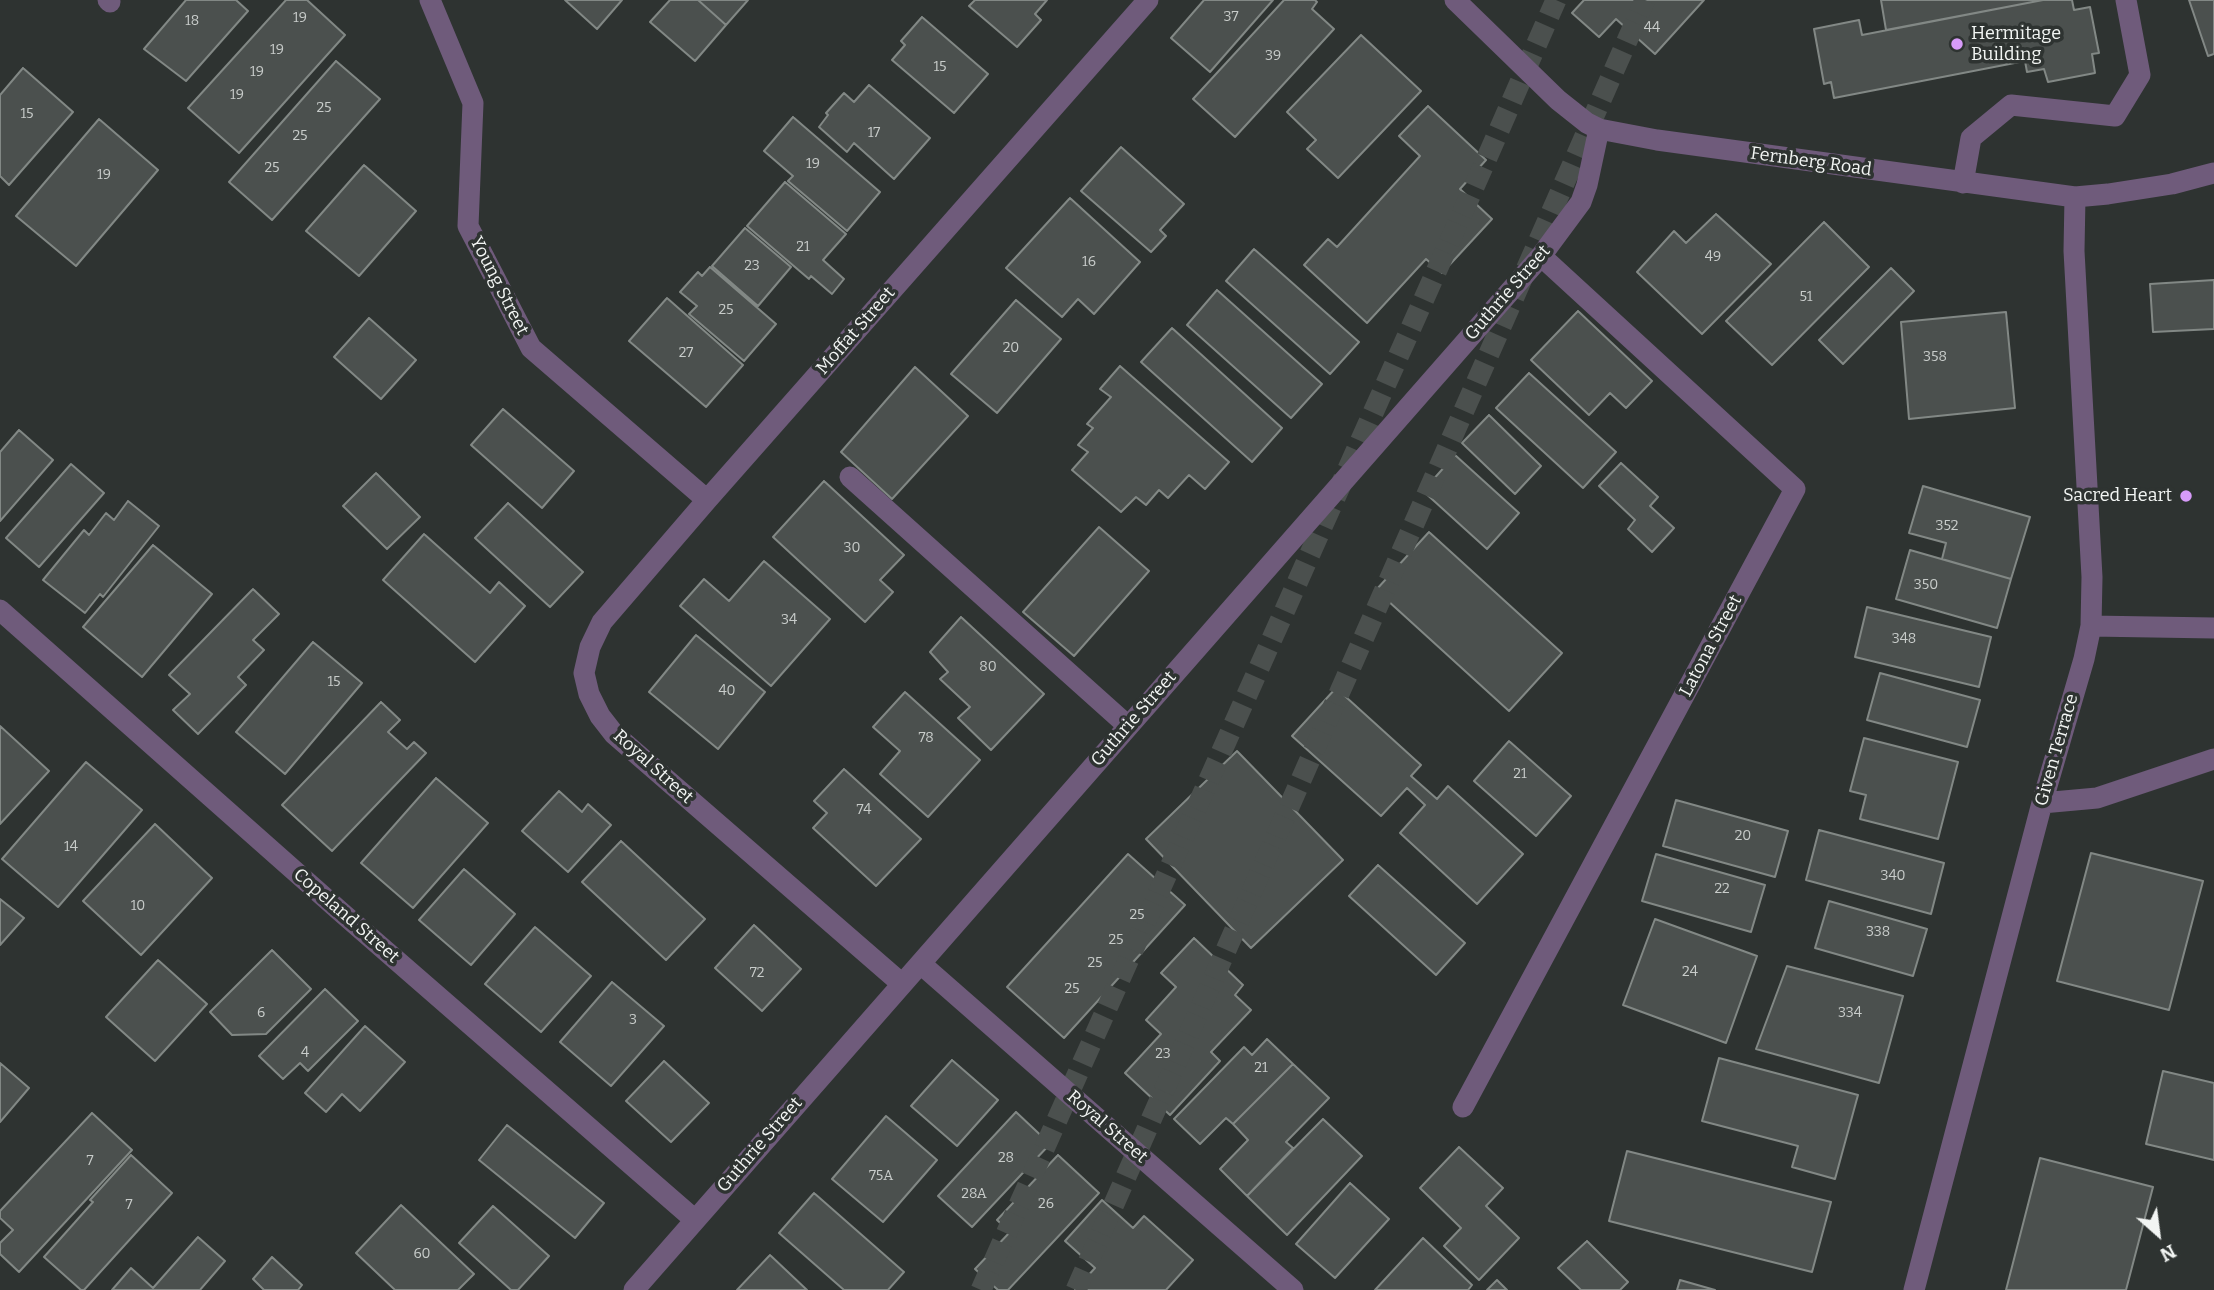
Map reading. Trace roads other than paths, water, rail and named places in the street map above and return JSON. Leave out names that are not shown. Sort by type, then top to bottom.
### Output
[{"type":"street","name":"Young Street","points":[[430,0],[473,103],[468,226],[531,348],[707,500]]},
{"type":"street","name":"Moffat Street","points":[[584,673],[590,647],[602,622],[1148,0]]},
{"type":"street","name":"Fernberg Road","points":[[1455,0],[1558,100],[1599,129],[1657,140],[2074,197],[2172,184],[2214,173]]},
{"type":"street","points":[[1963,183],[1971,138],[2011,105],[2115,116],[2140,75],[2126,0]]},
{"type":"street","name":"Guthrie Street","points":[[634,1290],[1541,256],[1581,202],[1599,129]]},
{"type":"street","name":"Given Terrace","points":[[1914,1290],[2091,626],[2092,577],[2074,197]]},
{"type":"street","name":"Latona Street","points":[[1464,1107],[1795,489],[1541,256]]},
{"type":"street","points":[[850,477],[1128,726]]},
{"type":"street","name":"Copeland Street","points":[[0,610],[695,1220]]},
{"type":"street","points":[[2091,626],[2214,628]]},
{"type":"street","name":"Royal Street","points":[[584,673],[589,694],[600,716],[614,734],[902,985]]},
{"type":"street","points":[[2042,803],[2105,796],[2214,759]]},
{"type":"street","name":"Royal Street","points":[[920,964],[1293,1290]]},
{"type":"tunnel","points":[[981,1290],[1556,0]]},
{"type":"tunnel","points":[[1076,1290],[1645,0]]},
{"type":"place","name":"Hermitage Building","points":[[1957,44]]},
{"type":"place","name":"Sacred Heart","points":[[2186,496]]}]
